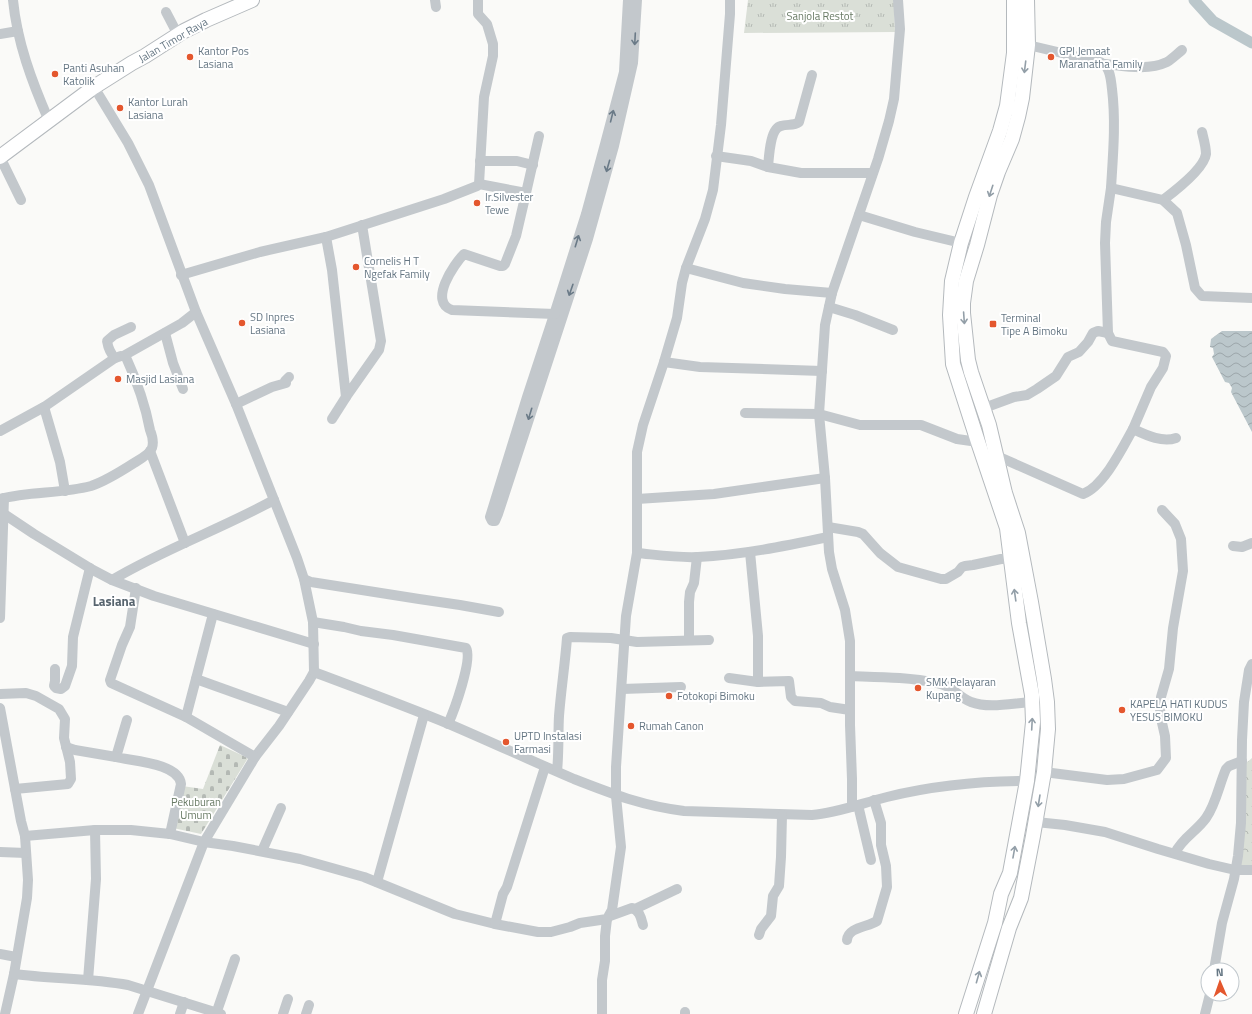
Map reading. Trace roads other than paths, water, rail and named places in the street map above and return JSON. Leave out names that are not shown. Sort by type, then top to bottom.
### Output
[{"type":"highway","name":"Jalan Timor Raya","points":[[0,157],[94,87],[178,35],[206,20],[252,0]]},
{"type":"highway","points":[[972,998],[985,1009],[1009,928],[1021,898],[1044,772],[1048,729],[1047,702],[1041,660],[1018,533],[1005,493],[996,450],[984,408],[970,372],[965,339],[963,302],[966,281],[977,245],[1006,133],[1007,106],[1012,76],[1015,31],[1014,0]]},
{"type":"highway","points":[[966,1014],[995,922],[1001,894],[1010,873],[1027,781],[1033,722],[1027,663],[1019,623],[1006,521],[979,445],[953,364],[950,293],[961,243],[976,197],[1022,98],[1028,45],[1027,0]]},
{"type":"highway","points":[[951,339],[965,339]]},
{"type":"highway","points":[[979,445],[996,450]]},
{"type":"highway","points":[[1027,663],[1041,660]]},
{"type":"street","points":[[13,0],[18,31],[31,80],[49,121]]},
{"type":"street","points":[[478,0],[478,14],[487,24],[493,44],[493,56],[484,97],[479,184]]},
{"type":"street","points":[[628,0],[624,72],[590,215],[500,507],[495,521],[492,521],[490,517],[527,397],[555,314],[590,215],[614,146],[632,72],[637,0]]},
{"type":"street","points":[[602,1014],[602,980],[605,960],[605,936],[621,847],[616,796],[616,767],[626,616],[638,553],[636,463],[638,444],[677,318],[682,283],[686,268],[713,190],[721,125],[730,0]]},
{"type":"street","points":[[871,860],[855,806],[852,779],[849,630],[845,610],[828,552],[825,478],[819,414],[825,325],[832,293],[884,140],[894,99],[900,28],[898,0]]},
{"type":"street","points":[[166,12],[178,35]]},
{"type":"street","points":[[0,34],[18,31]]},
{"type":"street","points":[[1028,45],[1104,64],[1138,67],[1154,66],[1167,62],[1182,50]]},
{"type":"street","points":[[996,450],[1083,494],[1098,483],[1112,465],[1133,428],[1150,387],[1162,368],[1166,356],[1163,352],[1112,340],[1108,333],[1105,237],[1111,188],[1114,106],[1110,76],[1108,68],[1104,64]]},
{"type":"street","points":[[768,167],[774,131],[779,126],[799,122],[812,75]]},
{"type":"street","points":[[94,87],[128,144],[149,185],[181,275],[236,404],[304,579],[313,622],[314,672],[288,712],[255,757],[204,842],[138,1014]]},
{"type":"street","points":[[1163,200],[1195,173],[1204,162],[1206,148],[1202,132]]},
{"type":"street","points":[[539,136],[516,236],[504,266],[464,254],[444,282],[444,303],[452,310],[555,314]]},
{"type":"street","points":[[716,156],[801,173],[872,173]]},
{"type":"street","points":[[0,157],[21,200]]},
{"type":"street","points":[[480,161],[517,161],[533,165]]},
{"type":"street","points":[[181,275],[260,252],[326,237],[444,199],[476,187],[479,184],[526,193]]},
{"type":"street","points":[[1111,188],[1163,200],[1177,213],[1186,245],[1195,288],[1202,296],[1252,298]]},
{"type":"street","points":[[859,215],[915,232],[961,243]]},
{"type":"street","points":[[332,420],[379,350],[381,341],[362,225]]},
{"type":"street","points":[[326,237],[332,270],[346,397]]},
{"type":"street","points":[[686,268],[744,283],[785,289],[832,293]]},
{"type":"street","points":[[829,307],[855,315],[893,330]]},
{"type":"street","points":[[0,432],[44,407],[120,357],[182,323],[196,312]]},
{"type":"street","points":[[0,618],[4,514],[2,498],[65,491],[98,483],[131,465],[152,448],[152,437],[145,406],[134,374],[120,357],[108,348],[109,338],[131,327]]},
{"type":"street","points":[[984,408],[1014,397],[1027,395],[1037,389],[1056,376],[1068,357],[1079,352],[1088,342],[1093,333],[1098,331],[1108,333]]},
{"type":"street","points":[[164,333],[183,389]]},
{"type":"street","points":[[664,362],[700,366],[822,371]]},
{"type":"street","points":[[236,404],[272,387],[286,383],[285,381],[289,377]]},
{"type":"street","points":[[44,407],[60,462],[65,491]]},
{"type":"street","points":[[745,413],[819,414],[860,425],[921,425],[957,439],[979,445]]},
{"type":"street","points":[[1133,428],[1161,440],[1176,438]]},
{"type":"street","points":[[150,451],[185,543]]},
{"type":"street","points":[[637,499],[708,495],[825,478]]},
{"type":"street","points":[[112,580],[148,560],[274,500]]},
{"type":"street","points":[[1044,772],[1107,780],[1124,779],[1156,770],[1166,758],[1165,736],[1160,714],[1161,697],[1169,669],[1173,628],[1183,571],[1181,539],[1175,524],[1162,510]]},
{"type":"street","points":[[4,514],[34,534],[112,580],[213,614],[314,644]]},
{"type":"street","points":[[638,553],[697,557],[750,552],[828,532],[858,532],[863,534],[883,556],[898,567],[941,579],[946,579],[965,566],[973,566],[1001,559],[1011,559]]},
{"type":"street","points":[[1233,546],[1242,547],[1252,543]]},
{"type":"street","points":[[750,552],[758,636],[758,682]]},
{"type":"street","points":[[689,640],[690,597],[691,588],[694,583],[697,557]]},
{"type":"street","points":[[55,669],[54,686],[61,689],[65,686],[72,666],[73,637],[90,568]]},
{"type":"street","points":[[304,579],[311,582],[460,604],[499,612]]},
{"type":"street","points":[[136,588],[130,628],[122,645],[110,680],[111,683],[186,717],[255,757]]},
{"type":"street","points":[[186,717],[213,614]]},
{"type":"street","points":[[313,622],[361,631],[393,634],[466,648],[468,650],[468,658],[463,682],[448,724]]},
{"type":"street","points":[[557,771],[559,758],[558,736],[560,698],[567,638],[611,638],[637,642],[709,640]]},
{"type":"street","points":[[1215,962],[1222,923],[1234,879],[1238,856],[1241,823],[1244,702],[1251,668]]},
{"type":"street","points":[[314,672],[448,724],[545,767],[616,796],[645,805],[684,811],[805,816],[827,814],[874,800],[898,795],[977,783],[1027,781]]},
{"type":"street","points":[[850,676],[909,679],[938,683],[950,687],[960,696],[976,703],[994,705],[1032,702]]},
{"type":"street","points":[[728,678],[758,682],[789,681],[791,697],[795,701],[821,703],[830,707],[850,710]]},
{"type":"street","points":[[196,679],[288,712]]},
{"type":"street","points":[[622,689],[681,687]]},
{"type":"street","points":[[0,694],[26,693],[36,696],[59,709],[65,719],[64,734],[70,762],[71,778],[68,784],[15,789]]},
{"type":"street","points":[[0,708],[25,836],[28,880],[27,898],[14,974],[5,992],[5,1014]]},
{"type":"street","points":[[377,882],[424,715]]},
{"type":"street","points":[[116,757],[127,720]]},
{"type":"street","points":[[66,747],[75,750],[155,764],[175,772],[180,778],[181,784],[170,834]]},
{"type":"street","points":[[1175,853],[1183,839],[1201,825],[1207,817],[1214,805],[1226,769],[1229,766],[1242,761]]},
{"type":"street","points":[[495,924],[503,894],[507,887],[545,767]]},
{"type":"street","points":[[847,940],[847,936],[851,931],[871,925],[878,921],[887,887],[886,861],[881,845],[881,823],[874,800]]},
{"type":"street","points":[[262,851],[281,808]]},
{"type":"street","points":[[759,935],[761,928],[771,916],[773,896],[778,886],[781,857],[782,815]]},
{"type":"street","points":[[1036,822],[1105,832],[1158,850],[1175,853],[1235,870],[1252,870]]},
{"type":"street","points":[[25,836],[95,830],[131,830],[170,834],[204,842],[262,851],[300,859],[364,877],[455,914],[495,924],[527,930],[551,932],[580,923],[609,918],[632,908],[635,909],[677,888]]},
{"type":"street","points":[[88,980],[96,879],[95,830]]},
{"type":"street","points":[[0,852],[26,853]]},
{"type":"street","points":[[635,909],[641,915],[643,925]]},
{"type":"street","points":[[0,954],[16,957]]},
{"type":"street","points":[[14,974],[40,978],[114,982],[218,1013],[234,959]]},
{"type":"street","points":[[283,1014],[288,999]]},
{"type":"street","points":[[180,1014],[184,1002]]},
{"type":"street","points":[[1205,1014],[1208,1002]]},
{"type":"water","points":[[1222,331],[1252,331],[1252,432],[1231,392],[1232,388],[1229,383],[1225,382],[1212,357],[1214,354],[1213,348],[1210,347],[1211,339]]},
{"type":"waterway","points":[[1194,0],[1213,21],[1252,43]]},
{"type":"place","name":"Kantor Pos Lasiana","points":[[190,57]]},
{"type":"place","name":"GPI Jemaat Maranatha Family","points":[[1051,57]]},
{"type":"place","name":"Panti Asuhan Katolik","points":[[55,74]]},
{"type":"place","name":"Kantor Lurah Lasiana","points":[[120,108]]},
{"type":"place","name":"Ir.Silvester Tewe","points":[[477,203]]},
{"type":"place","name":"Cornelis H T Ngefak Family","points":[[356,267]]},
{"type":"place","name":"SD Inpres Lasiana","points":[[242,323]]},
{"type":"place","name":"Terminal Tipe A Bimoku","points":[[993,324]]},
{"type":"place","name":"Masjid Lasiana","points":[[118,379]]},
{"type":"place","name":"SMK Pelayaran Kupang","points":[[918,688]]},
{"type":"place","name":"Fotokopi Bimoku","points":[[669,696]]},
{"type":"place","name":"KAPELA HATI KUDUS YESUS BIMOKU","points":[[1122,710]]},
{"type":"place","name":"Rumah Canon","points":[[631,726]]},
{"type":"place","name":"UPTD Instalasi Farmasi","points":[[506,742]]},
{"type":"district","name":"Lasiana","points":[[114,601]]},
{"type":"park label","name":"Sanjola Restot","points":[[820,16]]},
{"type":"park label","name":"Pekuburan Umum","points":[[196,808]]}]
